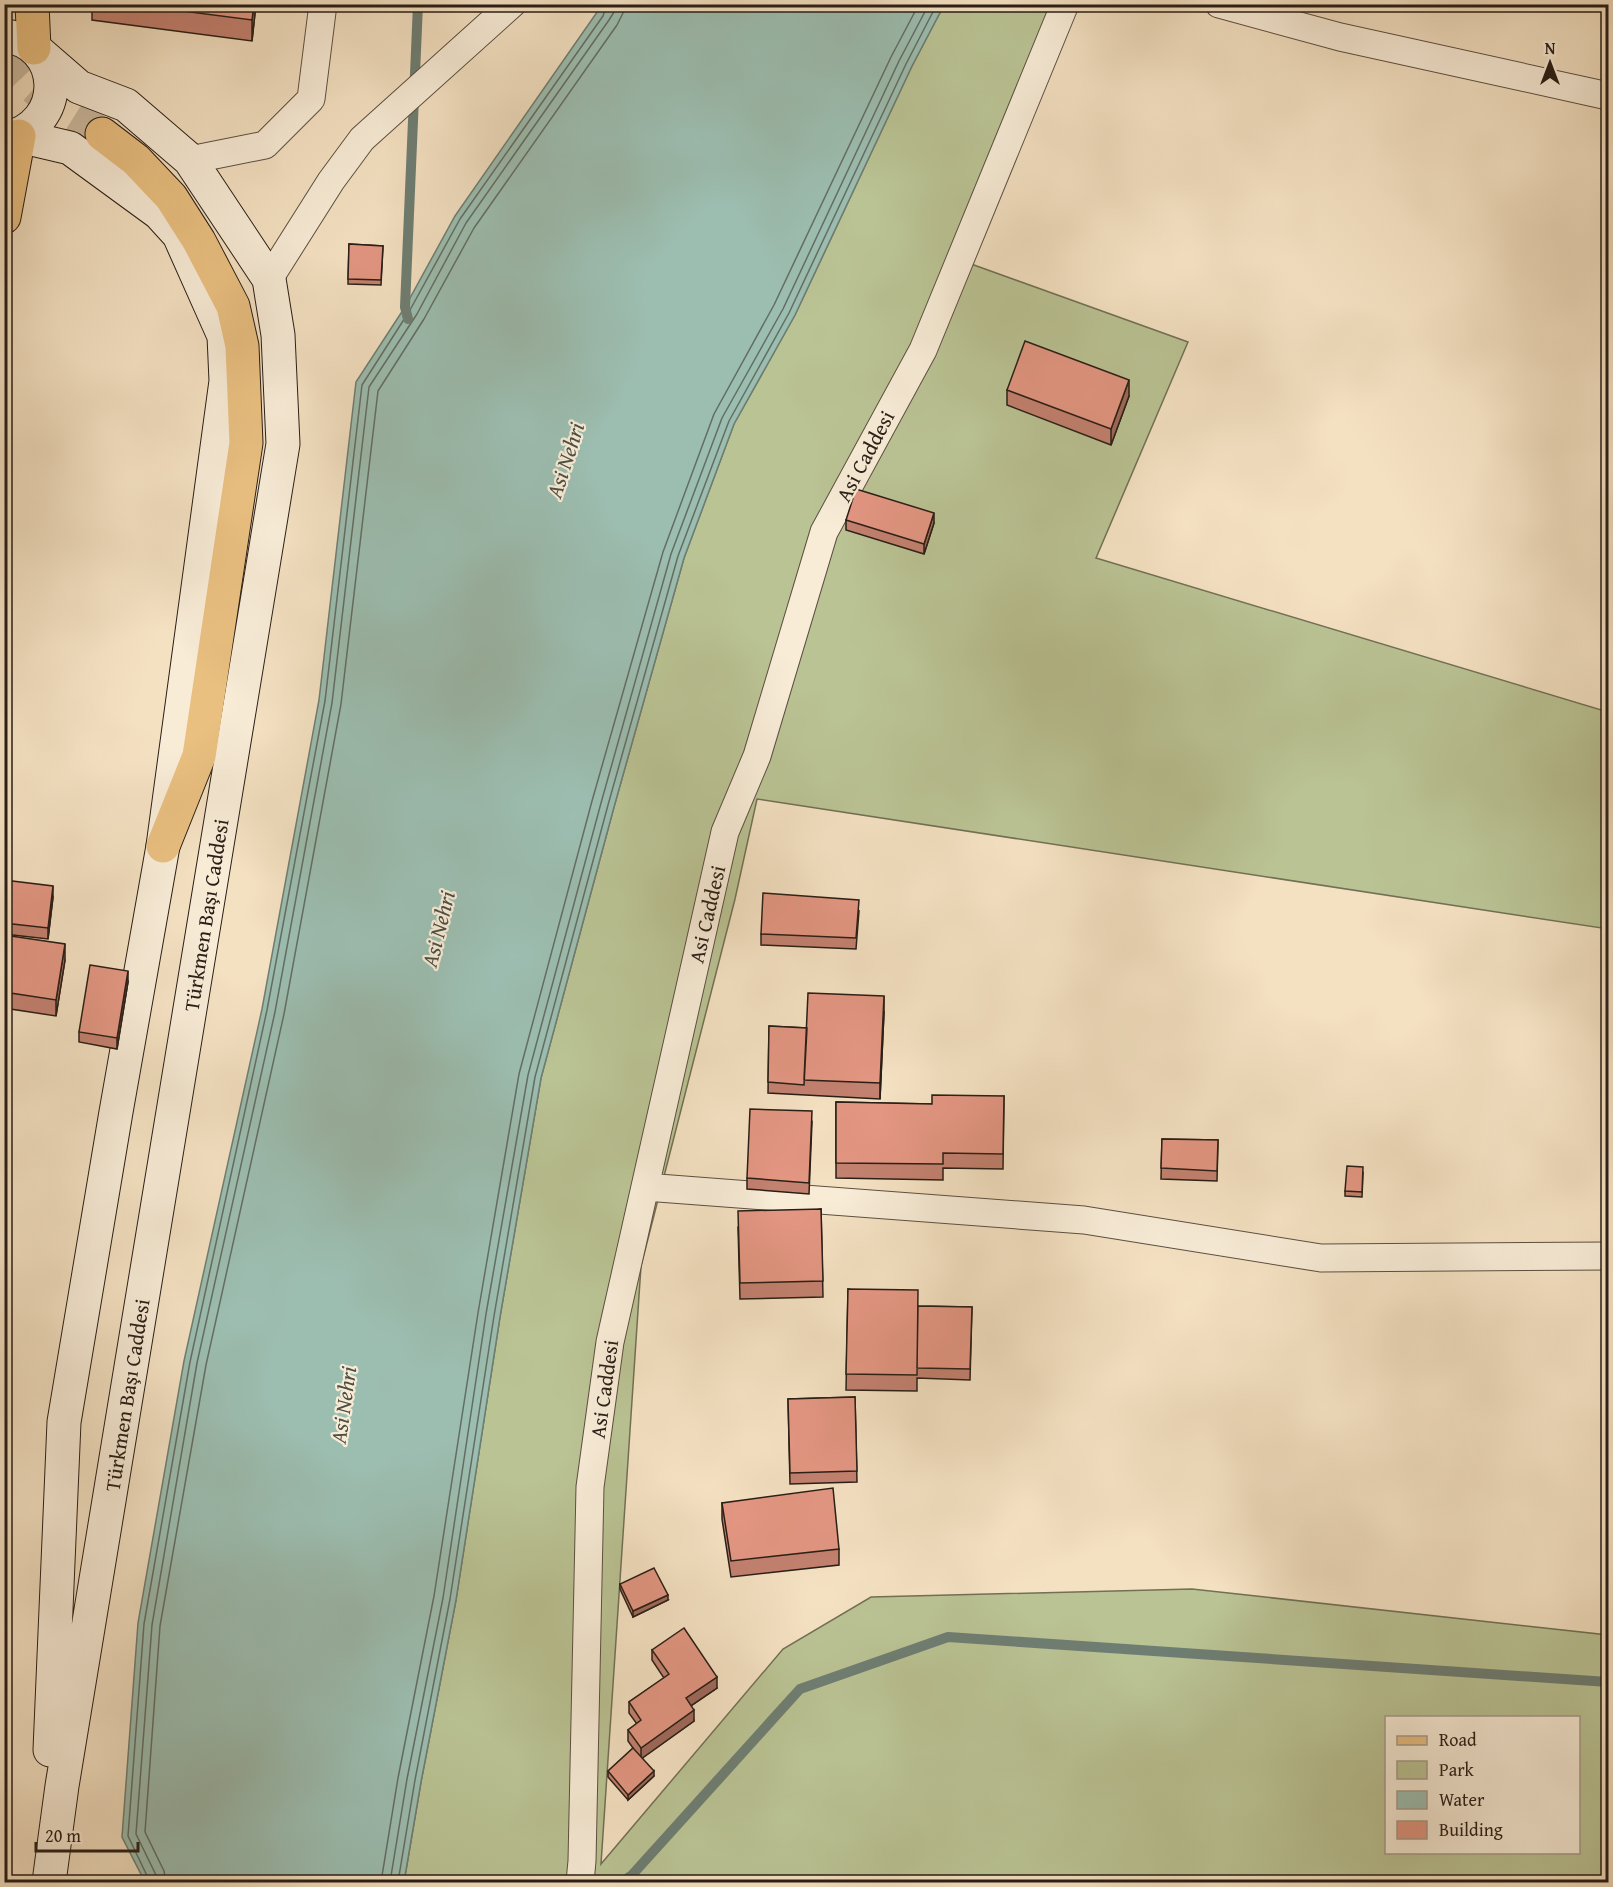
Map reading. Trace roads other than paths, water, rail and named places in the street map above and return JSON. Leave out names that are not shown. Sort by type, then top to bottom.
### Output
[{"type":"main road","points":[[12,138],[34,127],[45,113],[51,96],[51,79],[45,63],[34,48],[32,4]]},
{"type":"main road","name":"Türkmen Başı Caddesi","points":[[4,36],[23,41],[34,48],[79,87],[126,105],[190,160],[269,279],[278,335],[283,444],[62,1786],[50,1882]]},
{"type":"main road","points":[[102,134],[136,160],[171,197],[224,287],[233,306],[242,346],[246,443],[199,756],[163,846]]},
{"type":"main road","points":[[4,217],[12,138]]},
{"type":"main road","points":[[12,138],[70,148],[159,213],[179,235],[224,336],[226,381],[163,846],[64,1422],[48,1785],[36,1882]]},
{"type":"main road","points":[[62,1786],[70,1882]]},
{"type":"street","points":[[190,160],[265,145],[311,99],[323,4]]},
{"type":"street","points":[[269,279],[331,181],[362,139],[512,4]]},
{"type":"street","name":"Asi Caddesi","points":[[580,1882],[590,1487],[610,1342],[725,832],[757,756],[824,532],[922,350],[1065,4]]},
{"type":"street","points":[[1220,4],[1340,37],[1608,96]]},
{"type":"street","points":[[645,1187],[1084,1220],[1321,1258],[1608,1256]]},
{"type":"water","name":"Asi Nehri","points":[[602,5],[944,5],[912,66],[795,315],[734,424],[684,558],[541,1078],[500,1317],[456,1600],[404,1882],[145,1882],[122,1837],[138,1623],[184,1361],[262,1009],[319,700],[356,382],[405,307],[455,216]]},
{"type":"waterway","points":[[408,319],[405,307],[418,4]]},
{"type":"waterway","points":[[622,1882],[632,1875],[800,1689],[948,1637],[1608,1682]]},
{"type":"tunnel","points":[[4,50],[12,64],[34,87],[61,108],[102,134]]}]
